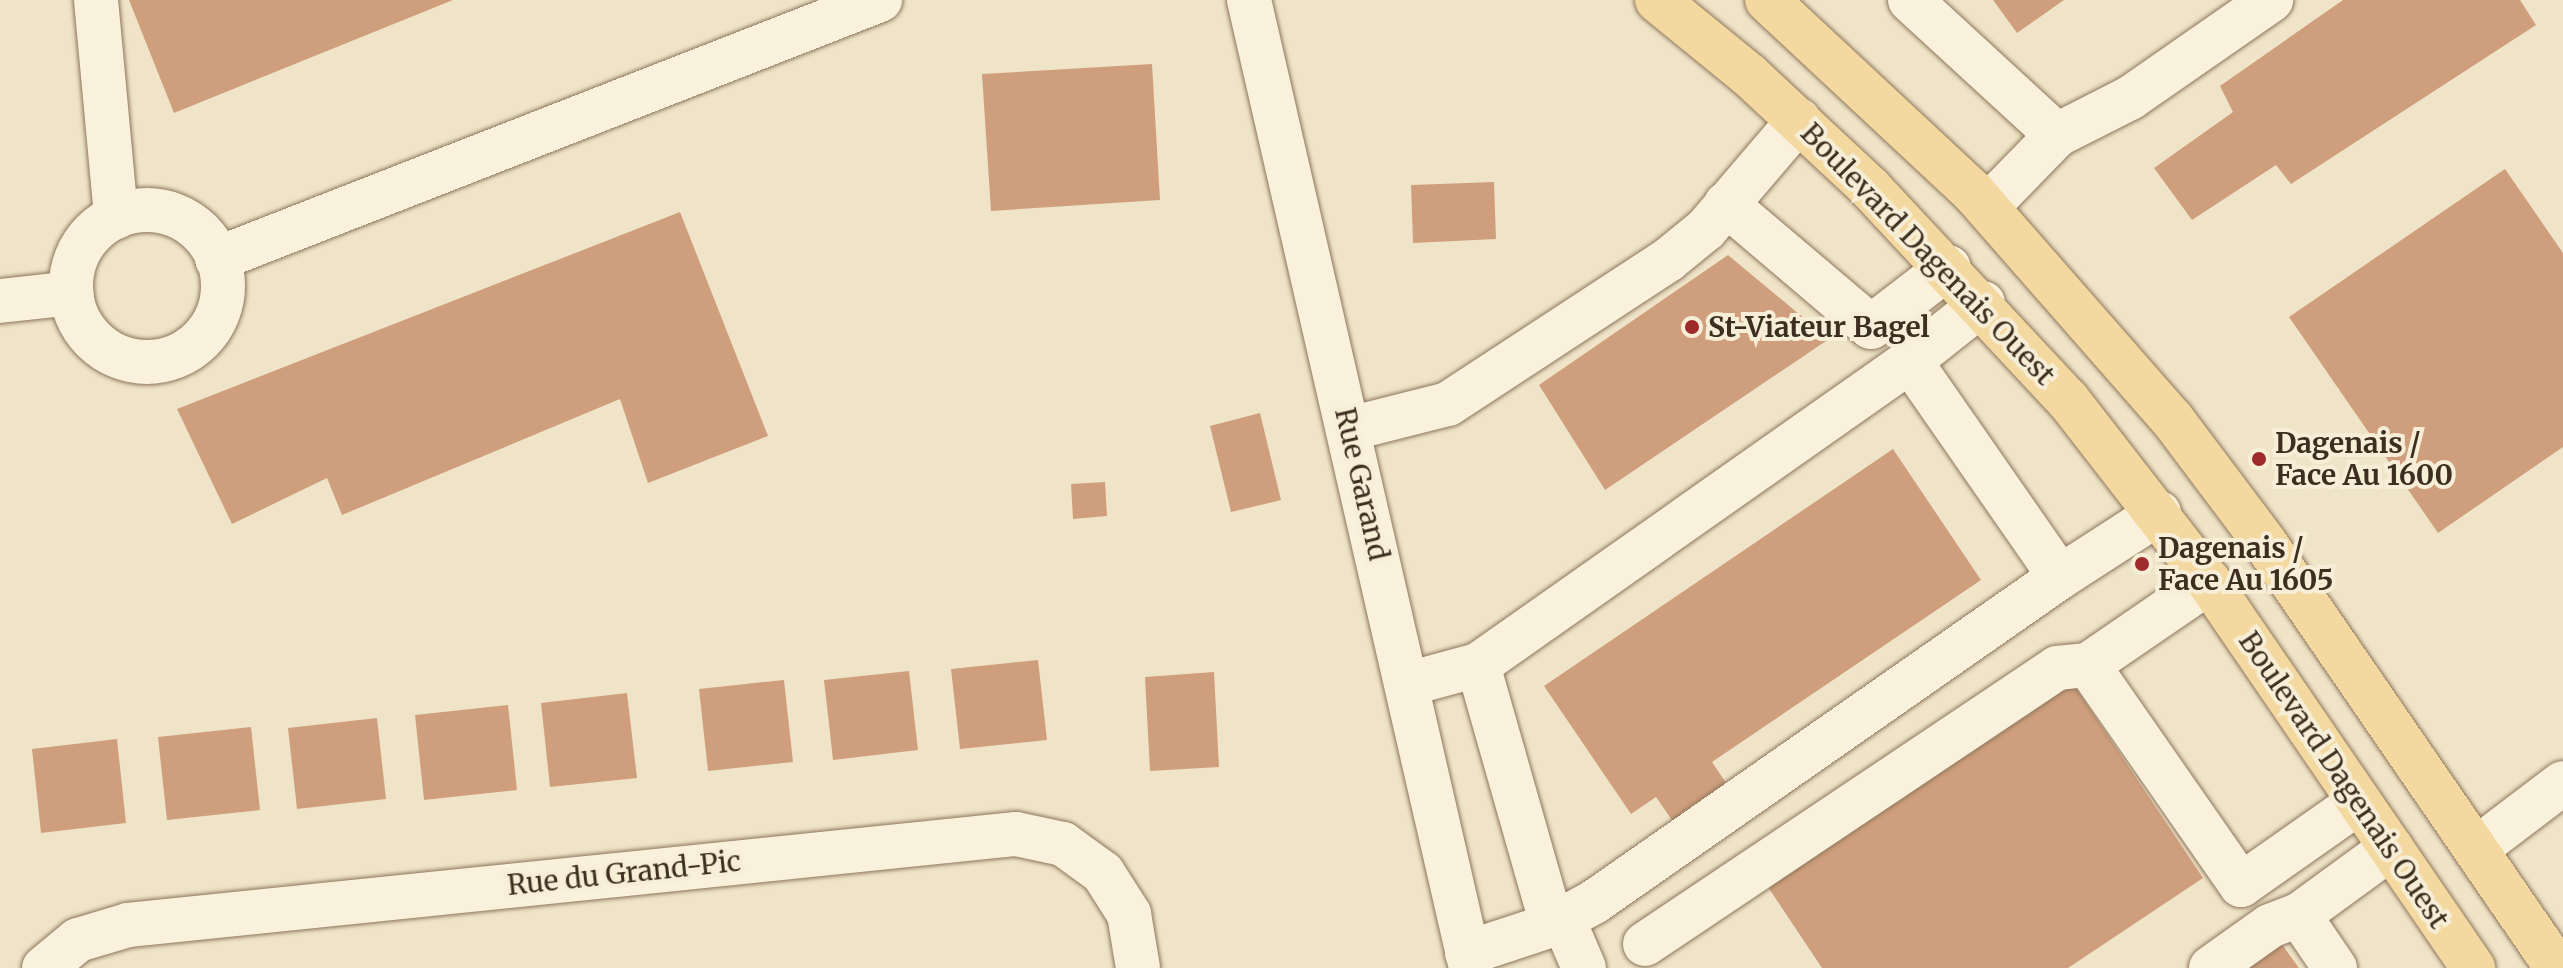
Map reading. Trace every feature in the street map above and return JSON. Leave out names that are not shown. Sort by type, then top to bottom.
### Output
[{"type":"main road","name":"Boulevard Dagenais Ouest","points":[[1657,0],[1799,120],[1983,303],[2159,513],[2473,968]]},
{"type":"main road","points":[[1767,0],[1987,207],[2193,445],[2557,968]]},
{"type":"street","points":[[96,0],[116,217]]},
{"type":"street","points":[[217,259],[880,0]]},
{"type":"street","name":"Rue Garand","points":[[1249,0],[1469,960]]},
{"type":"street","points":[[1910,0],[2057,135]]},
{"type":"street","points":[[1987,207],[2057,135],[2130,98],[2271,0]]},
{"type":"street","points":[[1349,429],[1448,404],[1668,260],[1706,229],[1799,120]]},
{"type":"street","points":[[1726,204],[1871,327],[1949,267]]},
{"type":"street","points":[[143,210],[178,217],[198,230],[217,259],[222,280],[217,313],[199,341],[170,358],[137,361],[108,351],[80,322],[72,293],[78,253],[92,234],[116,217],[143,210]]},
{"type":"street","points":[[0,301],[72,293]]},
{"type":"street","points":[[1408,684],[1478,665],[1910,361],[1983,303]]},
{"type":"street","points":[[1910,361],[2060,577]]},
{"type":"street","points":[[1469,960],[1558,922],[2060,577],[2159,513]]},
{"type":"street","points":[[1645,944],[2057,668],[2088,665],[2209,582]]},
{"type":"street","points":[[1478,665],[1558,922],[1584,968]]},
{"type":"street","points":[[2088,665],[2241,885],[2359,802]]},
{"type":"street","points":[[2476,849],[2563,783]]},
{"type":"street","name":"Rue du Grand-Pic","points":[[44,968],[78,940],[128,925],[1016,834],[1063,844],[1103,873],[1129,914],[1138,968]]},
{"type":"street","points":[[2211,968],[2270,926],[2299,915],[2391,848]]},
{"type":"street","points":[[2299,915],[2335,968]]},
{"type":"building","points":[[129,0],[453,0],[174,113]]},
{"type":"building","points":[[1993,0],[2064,0],[2017,33]]},
{"type":"building","points":[[2343,0],[2520,0],[2536,25],[2291,184],[2276,165],[2192,220],[2154,168],[2233,112],[2220,86]]},
{"type":"building","points":[[1152,64],[1160,200],[991,211],[982,74]]},
{"type":"building","points":[[2505,169],[2563,253],[2563,447],[2438,533],[2289,317]]},
{"type":"building","points":[[1494,182],[1496,239],[1413,243],[1411,185]]},
{"type":"building","points":[[680,212],[768,436],[648,483],[620,399],[342,515],[327,478],[232,524],[177,409]]},
{"type":"building","points":[[1728,255],[1829,339],[1605,490],[1539,385]]},
{"type":"building","points":[[1260,413],[1281,500],[1231,512],[1210,426]]},
{"type":"building","points":[[1893,449],[1981,580],[1712,762],[1728,786],[1674,823],[1656,797],[1631,814],[1544,686]]},
{"type":"building","points":[[1105,482],[1107,516],[1073,519],[1071,484]]},
{"type":"building","points":[[1038,660],[1047,740],[960,749],[951,669]]},
{"type":"building","points":[[909,671],[918,750],[833,760],[824,680]]},
{"type":"building","points":[[1214,672],[1219,767],[1150,771],[1145,677]]},
{"type":"building","points":[[2068,676],[2203,878],[2068,968],[1822,968],[1764,881]]},
{"type":"building","points":[[784,680],[793,762],[708,771],[699,689]]},
{"type":"building","points":[[627,693],[637,778],[550,787],[541,703]]},
{"type":"building","points":[[508,705],[517,790],[424,800],[415,715]]},
{"type":"building","points":[[377,718],[386,799],[297,809],[288,728]]},
{"type":"building","points":[[251,727],[260,810],[167,820],[158,737]]},
{"type":"building","points":[[117,739],[126,823],[41,833],[32,749]]},
{"type":"building","points":[[2278,939],[2299,968],[2236,968]]},
{"type":"place","name":"St-Viateur Bagel","points":[[1692,327]]},
{"type":"place","name":"Dagenais / Face Au 1600","points":[[2259,459]]},
{"type":"place","name":"Dagenais / Face Au 1605","points":[[2142,564]]}]
